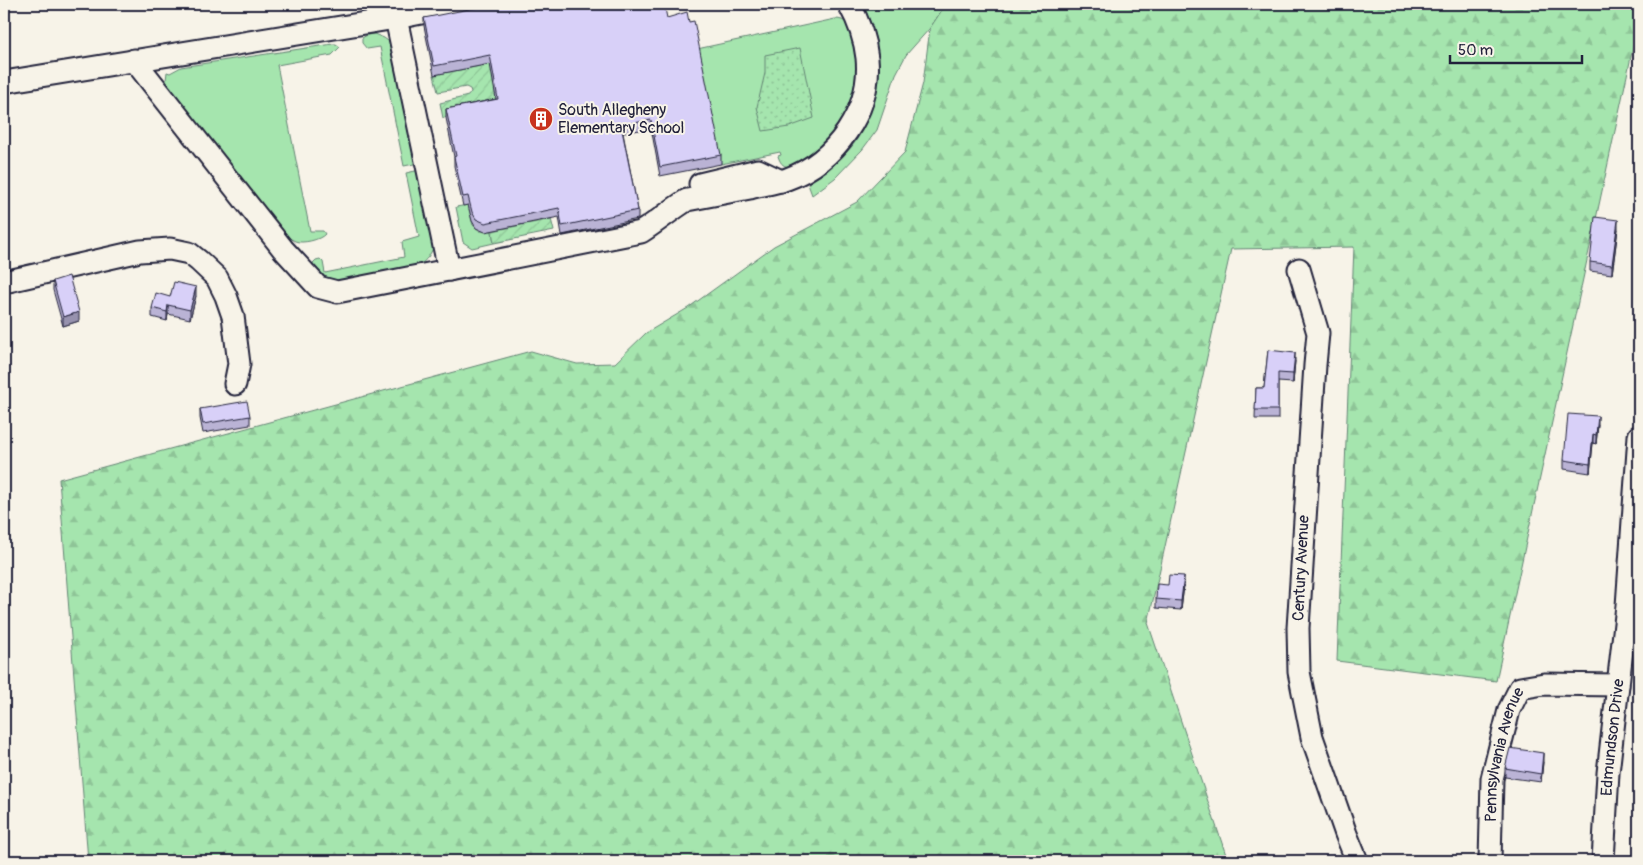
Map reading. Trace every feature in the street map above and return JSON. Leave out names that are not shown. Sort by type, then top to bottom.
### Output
[{"type":"street","points":[[4,82],[396,18],[467,4]]},
{"type":"street","points":[[134,60],[283,249],[318,287],[337,292],[641,232],[687,200],[781,181],[814,166],[841,141],[851,127],[859,112],[865,94],[867,58],[859,26],[849,4]]},
{"type":"street","points":[[396,18],[449,270]]},
{"type":"street","points":[[4,282],[140,251],[170,249],[189,254],[199,260],[217,278],[226,296],[233,316],[239,364],[235,384]]},
{"type":"street","name":"Century Avenue","points":[[1299,269],[1318,333],[1301,562],[1298,628],[1299,672],[1312,737],[1357,861]]},
{"type":"street","name":"Edmundson Drive","points":[[1603,861],[1608,774],[1626,606],[1639,436]]},
{"type":"street","name":"Pennsylvania Avenue","points":[[1490,861],[1492,780],[1509,710],[1520,688],[1544,684],[1618,685]]},
{"type":"green space","points":[[861,4],[946,4],[930,28],[906,55],[896,74],[877,130],[862,150],[835,178],[812,195],[808,184],[838,161],[859,137],[874,100],[878,60],[870,21]]},
{"type":"green space","points":[[946,4],[1639,4],[1639,38],[1634,43],[1496,681],[1337,661],[1354,247],[1231,249],[1148,623],[1228,861],[88,861],[59,479],[531,351],[577,364],[615,363],[646,333],[688,308],[774,246],[857,202],[905,152],[923,83],[930,28]]},
{"type":"green space","points":[[835,19],[845,21],[852,35],[857,59],[857,71],[850,106],[834,134],[817,151],[789,167],[781,162],[778,156],[781,155],[780,152],[721,164],[697,49]]},
{"type":"green space","points":[[374,34],[392,44],[419,163],[404,166],[380,47],[367,49],[362,43],[362,38]]},
{"type":"green space","points":[[333,44],[340,47],[332,55],[277,65],[310,231],[323,231],[325,234],[315,240],[298,242],[282,231],[167,86],[167,72],[170,73],[181,67]]},
{"type":"green space","points":[[800,48],[814,118],[789,127],[763,131],[757,107],[765,73],[765,55]]},
{"type":"green space","points":[[501,62],[498,108],[443,118],[440,103],[468,96],[471,92],[466,87],[438,92],[434,75]]},
{"type":"green space","points":[[420,170],[434,246],[430,255],[418,266],[344,280],[321,276],[313,267],[313,263],[320,259],[323,262],[325,273],[404,257],[402,242],[419,237],[406,173]]},
{"type":"green space","points":[[468,205],[473,225],[480,231],[492,231],[494,243],[472,248],[463,242],[456,207]]},
{"type":"green space","points":[[551,219],[554,231],[494,243],[492,231]]},
{"type":"building","name":"South Allegheny Elementary School","points":[[494,4],[664,4],[667,18],[687,12],[689,22],[694,21],[721,155],[660,167],[651,120],[621,125],[638,210],[562,226],[559,208],[485,223],[476,219],[468,196],[463,197],[446,109],[498,99],[490,55],[434,66],[424,18]]},
{"type":"building","points":[[1595,217],[1618,220],[1612,265],[1590,262]]},
{"type":"building","points":[[69,276],[79,312],[63,317],[53,281]]},
{"type":"building","points":[[174,282],[196,287],[190,310],[168,305],[167,312],[152,308],[156,293],[170,297]]},
{"type":"building","points":[[1268,350],[1295,353],[1293,374],[1278,373],[1278,410],[1255,410],[1256,388],[1264,388]]},
{"type":"building","points":[[247,401],[250,416],[203,424],[200,409]]},
{"type":"building","points":[[1568,414],[1598,416],[1596,435],[1593,434],[1590,464],[1564,460]]},
{"type":"building","points":[[1169,575],[1184,576],[1181,601],[1156,599],[1157,584],[1168,585]]},
{"type":"building","points":[[1510,748],[1543,753],[1541,774],[1505,768]]},
{"type":"place","name":"South Allegheny Elementary School","points":[[541,119]]}]
